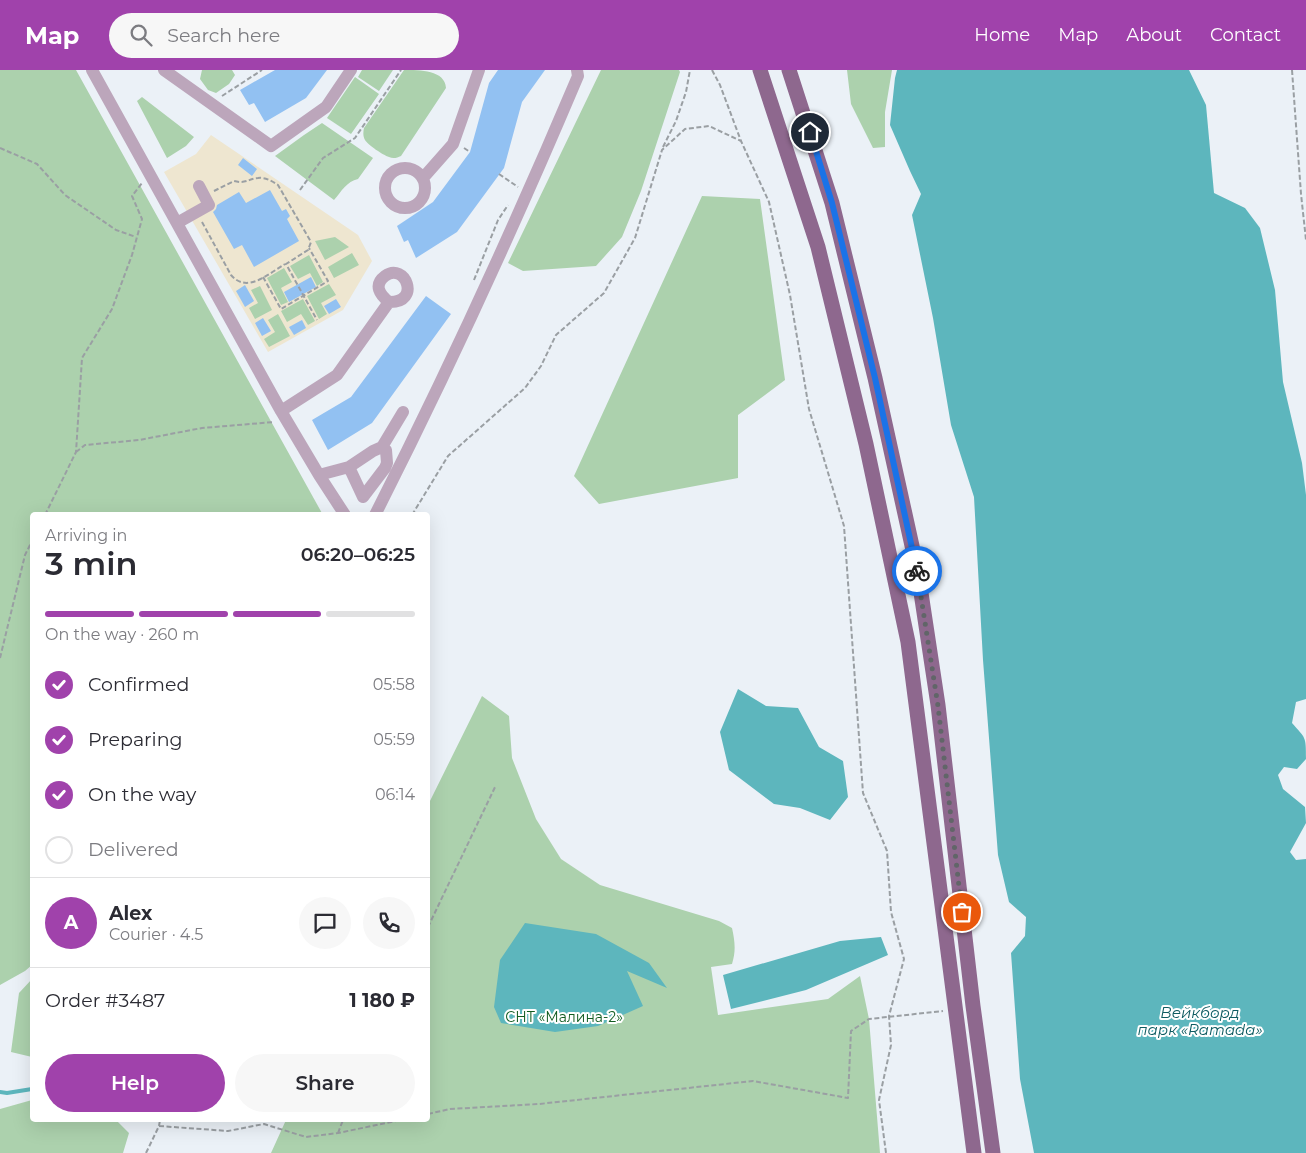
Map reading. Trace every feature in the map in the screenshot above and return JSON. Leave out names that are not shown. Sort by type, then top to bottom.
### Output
[{"type":"main road","points":[[760,70],[818,248],[866,444],[908,642],[974,1153]]},
{"type":"main road","points":[[789,70],[832,203],[875,378],[918,573],[938,706],[973,1006],[993,1153]]},
{"type":"street","points":[[92,70],[284,416],[343,512]]},
{"type":"street","points":[[166,71],[271,146],[326,107],[351,70]]},
{"type":"street","points":[[423,178],[453,144],[479,70]]},
{"type":"street","points":[[376,512],[468,324],[526,198],[578,76],[577,70]]},
{"type":"street","points":[[177,223],[209,204],[202,191]]},
{"type":"street","points":[[284,416],[337,375],[389,302]]},
{"type":"street","points":[[319,475],[349,467],[382,447],[403,412]]},
{"type":"street","points":[[349,467],[363,497],[385,468],[387,462],[386,450],[382,447]]},
{"type":"path","points":[[222,95],[262,70]]},
{"type":"path","points":[[300,190],[323,158],[355,138],[400,70]]},
{"type":"path","points":[[414,512],[448,456],[526,388],[541,366],[556,335],[604,293],[635,238],[662,150],[676,121],[686,92],[690,70]]},
{"type":"path","points":[[712,70],[720,85],[741,141],[769,202],[790,295],[809,409],[844,526],[863,793],[887,851],[891,912],[904,959],[889,1016],[891,1045],[879,1100],[886,1153]]},
{"type":"path","points":[[1292,70],[1306,240]]},
{"type":"path","points":[[662,150],[685,129],[708,126],[741,141]]},
{"type":"path","points":[[0,148],[37,164],[65,195],[116,230],[137,238]]},
{"type":"path","points":[[499,174],[519,188]]},
{"type":"path","points":[[198,215],[231,275],[236,280],[246,284],[253,283],[308,250],[311,242],[278,185],[270,180],[259,178],[241,183],[234,181],[202,191]]},
{"type":"path","points":[[46,512],[76,452],[82,358],[112,309],[137,238],[142,218],[132,196]]},
{"type":"path","points":[[263,277],[281,309],[328,281],[309,248]]},
{"type":"path","points":[[286,264],[318,320]]},
{"type":"path","points":[[76,452],[85,445],[139,440],[202,428],[284,416]]},
{"type":"path","points":[[0,658],[25,555],[30,545]]},
{"type":"path","points":[[430,923],[496,785]]},
{"type":"path","points":[[430,1114],[450,1109],[539,1104],[753,1081],[848,1098],[851,1032],[869,1019],[956,1010]]},
{"type":"path","points":[[146,1153],[160,1122]]},
{"type":"path","points":[[338,1133],[342,1122]]},
{"type":"path","points":[[159,1126],[228,1131],[264,1124],[306,1137],[338,1133],[391,1122]]},
{"type":"shaded area","points":[[211,135],[358,235],[372,261],[343,310],[268,352],[164,172],[196,154]]},
{"type":"green space","points":[[0,70],[76,70],[321,512],[30,512],[30,967],[0,985]]},
{"type":"green space","points":[[202,70],[232,70],[235,75],[229,84],[216,93],[208,90],[200,79]]},
{"type":"green space","points":[[362,70],[393,70],[379,91],[358,77]]},
{"type":"green space","points":[[404,70],[436,74],[445,82],[446,88],[401,156],[392,158],[372,147],[365,140],[363,134],[364,128]]},
{"type":"green space","points":[[601,70],[679,70],[680,72],[641,191],[622,237],[596,266],[523,271],[508,263]]},
{"type":"green space","points":[[847,70],[892,70],[885,112],[885,147],[873,148],[851,104]]},
{"type":"green space","points":[[355,77],[379,94],[351,134],[327,118]]},
{"type":"green space","points":[[142,97],[194,137],[186,146],[167,158],[137,101]]},
{"type":"green space","points":[[322,123],[373,158],[358,179],[347,184],[334,200],[275,156]]},
{"type":"green space","points":[[702,196],[760,199],[785,380],[738,415],[738,478],[599,504],[574,476]]},
{"type":"green space","points":[[335,237],[349,247],[325,260],[315,241]]},
{"type":"green space","points":[[352,253],[359,265],[334,278],[328,267]]},
{"type":"green space","points":[[309,255],[323,282],[317,286],[310,273],[298,279],[290,266]]},
{"type":"green space","points":[[284,268],[292,282],[281,288],[288,302],[281,305],[267,278]]},
{"type":"green space","points":[[329,284],[336,295],[321,303],[327,314],[319,319],[307,296]]},
{"type":"green space","points":[[260,286],[272,310],[255,319],[249,308],[258,303],[251,290]]},
{"type":"green space","points":[[303,299],[315,321],[308,325],[301,314],[287,322],[281,311]]},
{"type":"green space","points":[[278,314],[290,336],[269,347],[264,339],[275,332],[268,320]]},
{"type":"green space","name":"СНТ «Малина-2»","points":[[482,696],[509,716],[512,758],[536,819],[561,859],[600,885],[719,921],[732,928],[735,946],[732,964],[711,967],[718,1015],[828,999],[860,976],[869,1019],[880,1153],[271,1153],[285,1122],[430,1122],[430,801]]},
{"type":"green space","points":[[30,981],[30,1057],[11,1052],[19,993]]},
{"type":"green space","points":[[30,1101],[30,1122],[118,1122],[129,1133],[123,1153],[0,1153],[0,1109]]},
{"type":"water","name":"Вейкборд парк «Ramada»","points":[[897,70],[1189,70],[1206,105],[1214,193],[1245,208],[1260,228],[1275,290],[1283,382],[1302,463],[1306,495],[1306,699],[1296,702],[1292,723],[1304,738],[1306,759],[1297,769],[1284,767],[1278,775],[1283,789],[1305,807],[1306,823],[1290,852],[1296,860],[1306,859],[1306,1153],[1034,1153],[1020,1079],[1011,953],[1025,936],[1026,917],[1009,902],[998,855],[983,660],[974,497],[951,425],[933,318],[912,215],[921,194],[890,125]]},
{"type":"water","points":[[738,689],[766,706],[798,708],[819,747],[843,761],[848,797],[830,820],[800,808],[774,804],[729,770],[720,732]]},
{"type":"water","points":[[525,923],[596,934],[649,963],[667,988],[627,971],[643,1006],[598,1026],[555,1032],[501,1023],[494,1007],[500,960]]},
{"type":"water","points":[[881,937],[888,955],[806,990],[731,1009],[723,975],[840,941]]},
{"type":"building","points":[[275,70],[327,70],[306,98],[265,122],[254,103],[249,105],[240,90]]},
{"type":"building","points":[[498,70],[545,70],[522,102],[504,168],[457,232],[416,258],[408,240],[404,242],[397,226],[433,202],[470,152],[489,83]]},
{"type":"building","points":[[243,158],[257,169],[252,176],[238,165]]},
{"type":"building","points":[[270,190],[282,211],[286,209],[290,216],[287,219],[299,241],[254,267],[242,245],[234,249],[213,212],[217,205],[239,192],[246,203]]},
{"type":"building","points":[[311,277],[316,287],[289,302],[284,292]]},
{"type":"building","points":[[245,285],[254,301],[245,307],[236,291]]},
{"type":"building","points":[[426,296],[451,314],[372,423],[328,450],[312,420],[351,397]]},
{"type":"building","points":[[336,299],[341,307],[329,314],[324,306]]},
{"type":"building","points":[[263,318],[271,331],[262,336],[255,323]]},
{"type":"building","points":[[302,320],[306,328],[294,335],[289,327]]},
{"type":"waterway","points":[[0,1092],[7,1093],[30,1089]]},
{"type":"way so far","points":[[917,571],[938,706],[962,912]]},
{"type":"route","points":[[810,132],[832,203],[875,378],[917,571]]}]
